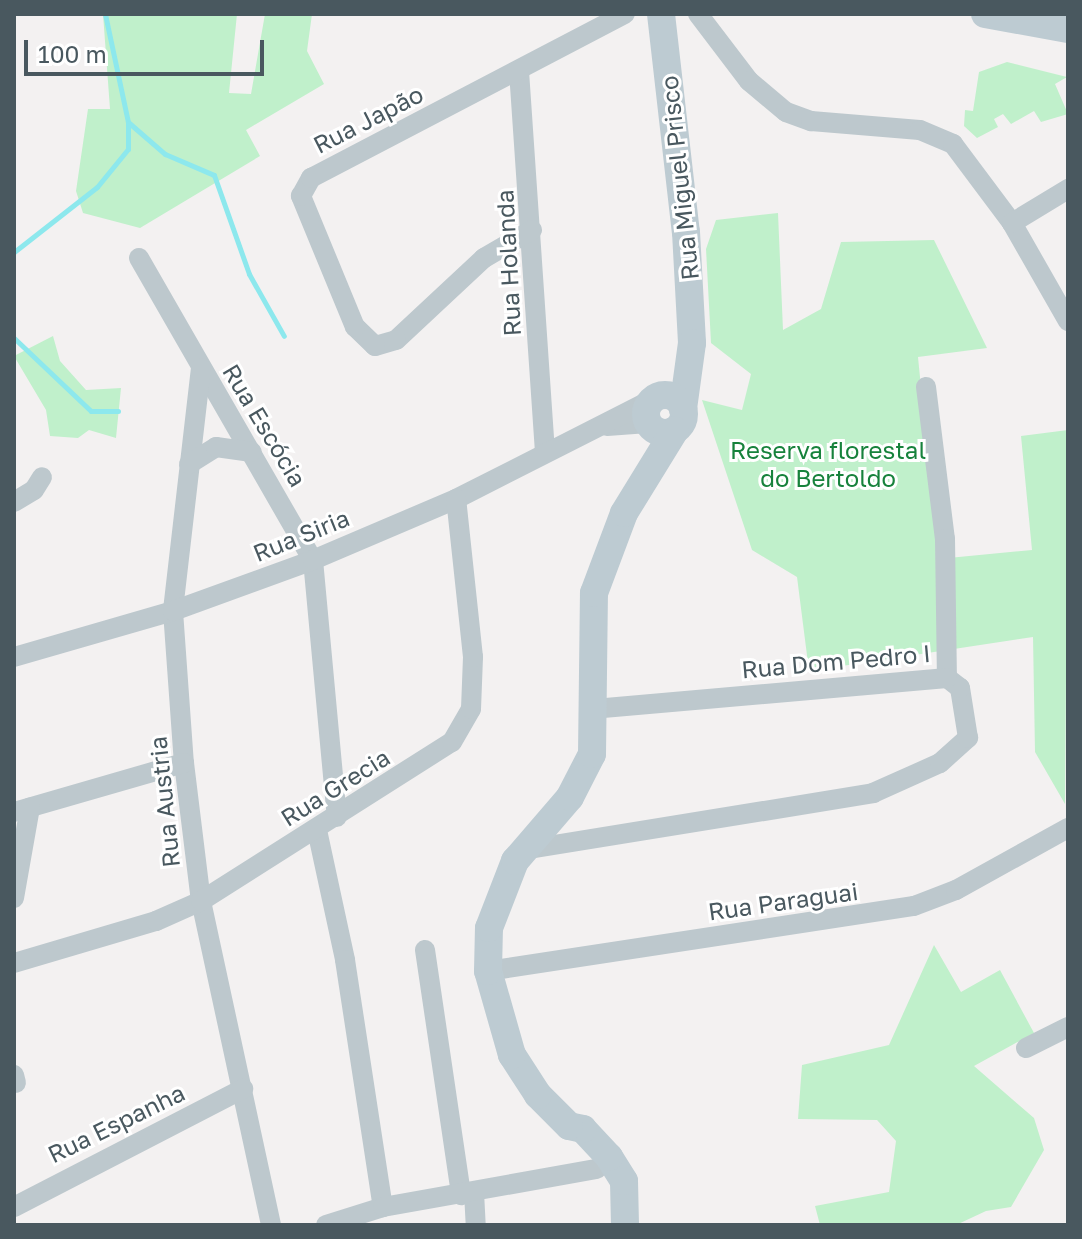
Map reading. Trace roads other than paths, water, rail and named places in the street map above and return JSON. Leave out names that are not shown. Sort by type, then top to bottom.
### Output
[{"type":"street","name":"Rua Japão","points":[[532,230],[484,258],[396,340],[375,346],[355,327],[301,196],[311,178],[625,14]]},
{"type":"street","name":"Rua Miguel Prisco","points":[[625,1225],[626,1190],[618,1170],[583,1129],[569,1126],[538,1095],[512,1055],[488,971],[489,928],[523,850],[570,797],[592,754],[594,593],[606,552],[644,478],[661,414],[692,343],[686,232],[661,14]]},
{"type":"street","points":[[698,14],[769,102],[811,121],[937,135],[968,158],[1012,223],[1068,321]]},
{"type":"street","points":[[985,14],[1068,29]]},
{"type":"street","name":"Rua Holanda","points":[[519,71],[545,452]]},
{"type":"street","points":[[1012,223],[1068,189]]},
{"type":"street","name":"Rua Escócia","points":[[139,258],[313,560],[337,817]]},
{"type":"street","name":"Rua Austria","points":[[201,368],[173,611],[184,763],[201,901],[271,1225]]},
{"type":"street","points":[[926,387],[945,539],[947,678]]},
{"type":"street","name":"Rua Siria","points":[[14,657],[173,611],[313,560],[456,499],[595,427],[661,414]]},
{"type":"street","points":[[193,425],[228,415]]},
{"type":"street","points":[[189,464],[216,447],[252,452]]},
{"type":"street","points":[[14,502],[42,477]]},
{"type":"street","name":"Rua Grecia","points":[[14,963],[156,921],[201,901],[452,742],[471,709],[473,657],[456,499]]},
{"type":"street","name":"Rua Dom Pedro I","points":[[523,850],[894,786],[940,763],[968,738],[960,688],[947,678],[594,709]]},
{"type":"street","points":[[14,898],[22,809],[184,763]]},
{"type":"street","points":[[554,815],[584,841]]},
{"type":"street","name":"Rua Paraguai","points":[[488,971],[914,906],[956,890],[1068,828]]},
{"type":"street","points":[[317,830],[345,960],[383,1207]]},
{"type":"street","points":[[425,950],[476,1225]]},
{"type":"street","points":[[1026,1048],[1068,1027]]},
{"type":"street","name":"Rua Espanha","points":[[21,1202],[243,1089]]},
{"type":"street","name":"Rua Miguel Prisco","points":[[569,1126],[571,1139],[597,1169],[609,1194],[608,1225]]},
{"type":"street","points":[[326,1225],[383,1207],[597,1169]]},
{"type":"street","points":[[15,1225],[21,1202]]},
{"type":"waterway","points":[[105,14],[128,122],[165,154],[214,175],[249,274],[284,336]]},
{"type":"waterway","points":[[14,252],[97,187],[128,149],[128,123]]},
{"type":"waterway","points":[[14,338],[91,411],[118,411]]},
{"type":"park label","name":"Reserva florestal do Bertoldo","points":[[828,464]]}]
